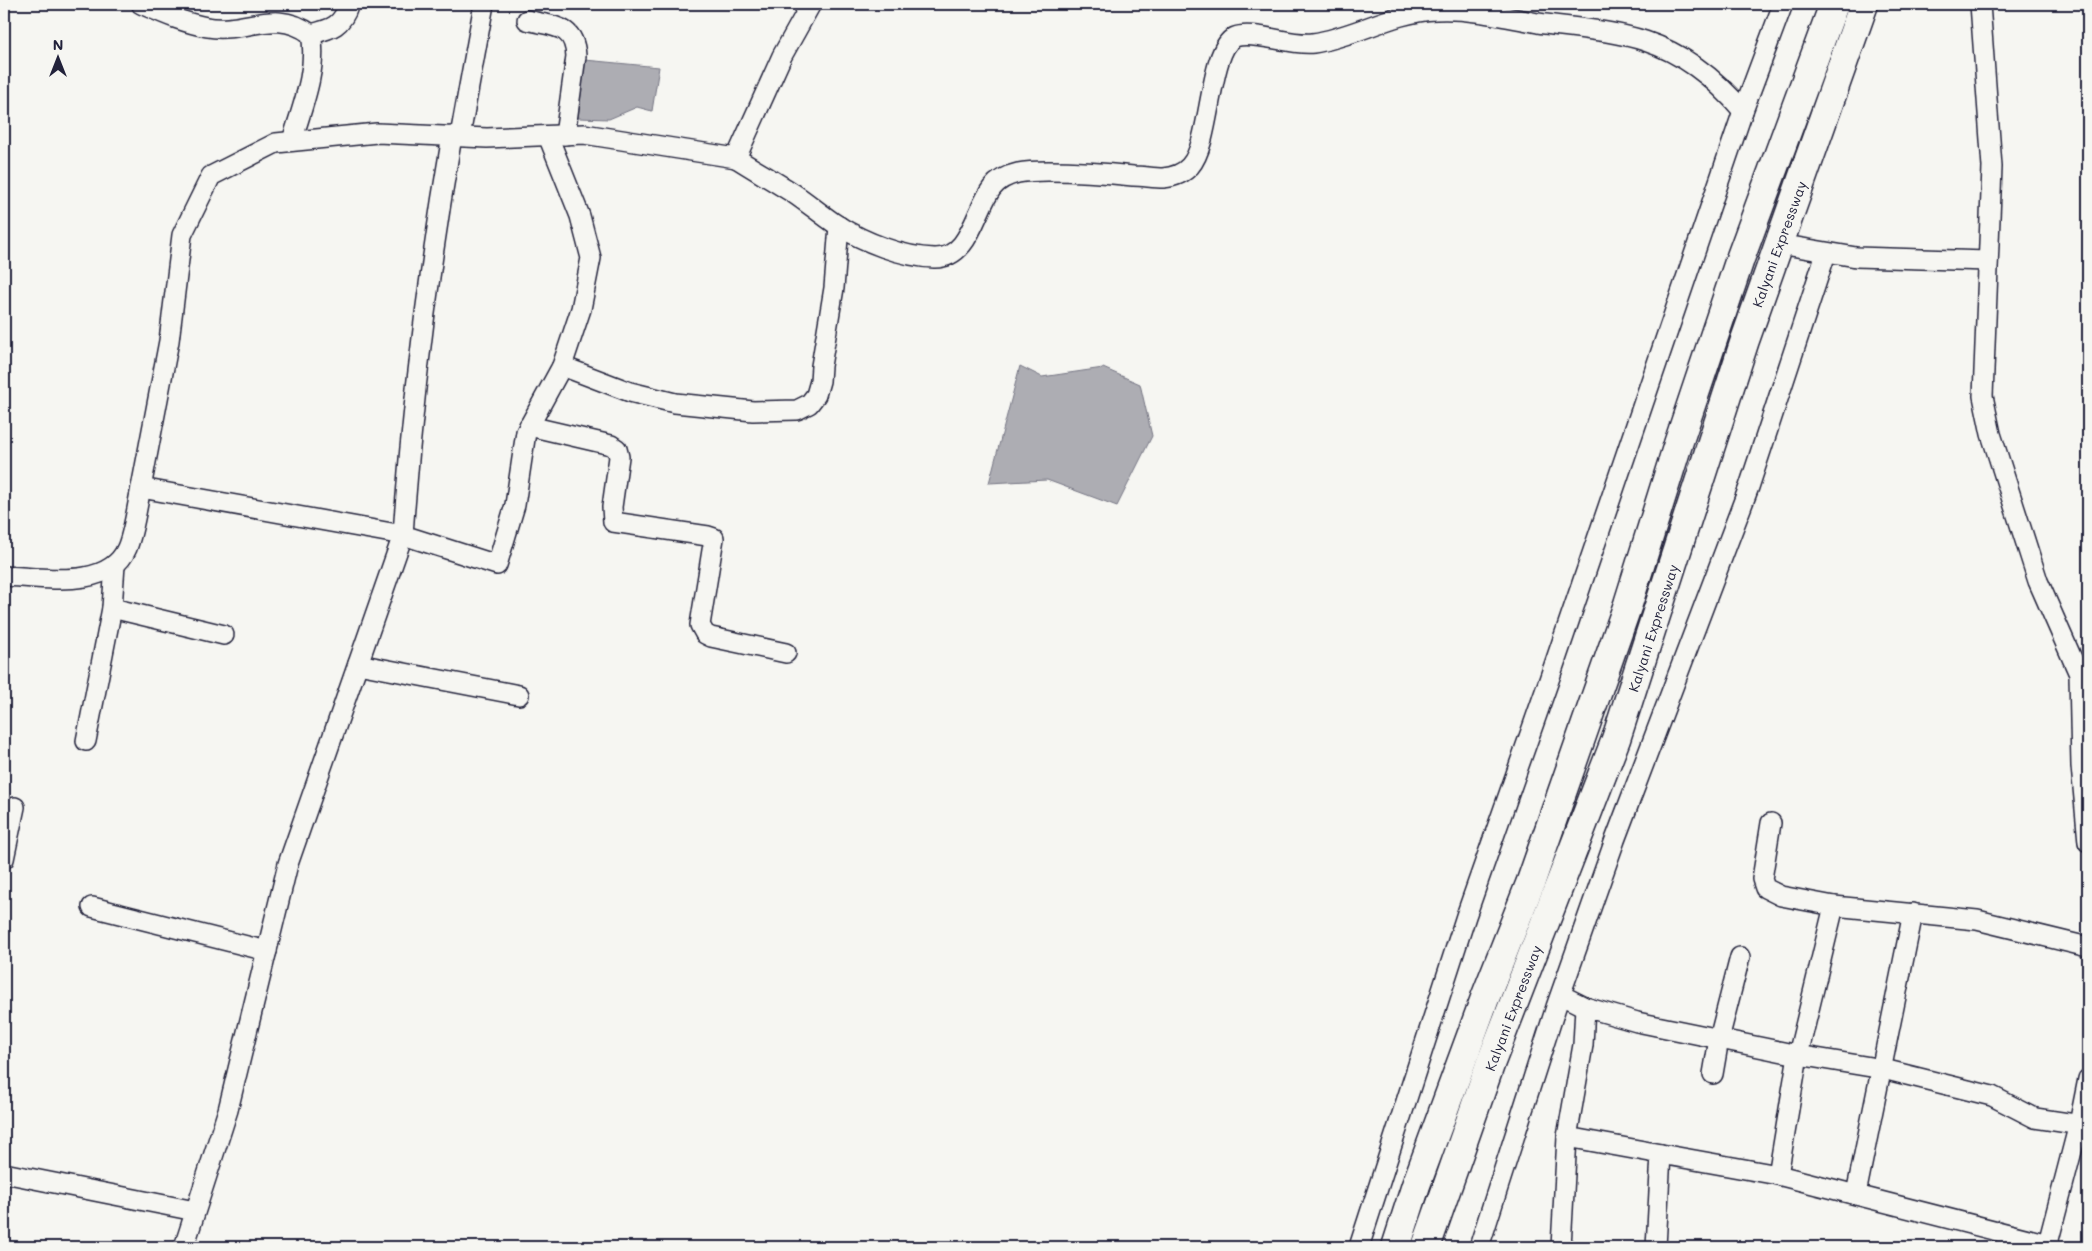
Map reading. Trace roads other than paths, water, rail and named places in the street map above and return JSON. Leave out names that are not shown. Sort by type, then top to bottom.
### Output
[{"type":"highway","name":"Kalyani Expressway","points":[[1396,1247],[1416,1186],[1530,884],[1628,604],[1678,444],[1740,259],[1834,4]]},
{"type":"highway","name":"Kalyani Expressway","points":[[1426,1247],[1491,1062],[1616,739],[1745,340],[1864,4]]},
{"type":"street","points":[[141,4],[181,20],[208,27],[230,28],[267,21],[287,21],[300,26],[311,34],[314,50],[311,73],[292,141]]},
{"type":"street","points":[[311,34],[328,30],[340,23],[349,4]]},
{"type":"street","points":[[452,136],[460,136],[484,4]]},
{"type":"street","points":[[736,158],[782,56],[811,4]]},
{"type":"street","points":[[1359,1247],[1466,916],[1550,680],[1743,110],[1783,4]]},
{"type":"street","points":[[1980,4],[1992,167],[1983,396],[1991,434],[2038,581],[2079,674],[2081,766],[2088,842]]},
{"type":"street","points":[[4,576],[82,579],[96,576],[115,565],[127,549],[141,488],[169,341],[182,235],[211,176],[276,143],[378,133],[487,138],[584,134],[736,158],[794,194],[839,226],[876,244],[908,254],[934,258],[946,257],[955,252],[971,230],[993,188],[1008,176],[1022,172],[1069,171],[1165,178],[1181,174],[1192,165],[1201,140],[1220,60],[1226,44],[1236,37],[1248,35],[1304,44],[1332,40],[1382,21],[1436,10],[1484,14],[1621,35],[1646,41],[1682,57],[1709,75],[1724,88],[1743,110]]},
{"type":"street","points":[[141,488],[403,535],[497,565],[515,505],[526,432],[562,366],[581,309],[591,258],[556,136],[576,56],[575,43],[571,35],[564,30],[527,20]]},
{"type":"street","points":[[184,1247],[228,1110],[288,864],[403,535],[408,456],[424,320],[435,234],[452,136]]},
{"type":"street","points":[[562,366],[630,392],[675,403],[754,411],[796,410],[809,404],[816,395],[820,382],[834,288],[839,226]]},
{"type":"street","points":[[1779,244],[1826,253],[1874,258],[1988,262]]},
{"type":"street","points":[[1479,1247],[1561,995],[1615,840],[1749,487],[1826,253]]},
{"type":"street","points":[[529,426],[611,445],[617,449],[619,457],[612,507],[613,522],[714,538],[700,625],[705,634],[711,637],[786,653]]},
{"type":"street","points":[[86,741],[112,608],[115,565]]},
{"type":"street","points":[[112,608],[224,636]]},
{"type":"street","points":[[358,664],[519,695]]},
{"type":"street","points":[[4,859],[15,806]]},
{"type":"street","points":[[1771,823],[1762,879],[1765,888],[1781,896],[1834,906],[1977,920],[2088,947]]},
{"type":"street","points":[[1778,1175],[1798,1055],[1834,906]]},
{"type":"street","points":[[92,907],[267,951]]},
{"type":"street","points":[[1856,1194],[1883,1069],[1913,913]]},
{"type":"street","points":[[1713,1074],[1719,1038],[1740,956]]},
{"type":"street","points":[[1561,995],[1585,1007],[1637,1022],[1798,1055],[1883,1069],[1992,1096],[2035,1118],[2084,1125]]},
{"type":"street","points":[[1561,1247],[1567,1137],[1583,1045],[1585,1007]]},
{"type":"street","points":[[1567,1137],[1778,1175],[2047,1245],[2084,1125],[2088,1079]]},
{"type":"street","points":[[1656,1247],[1661,1154]]},
{"type":"street","points":[[4,1173],[196,1211]]}]
